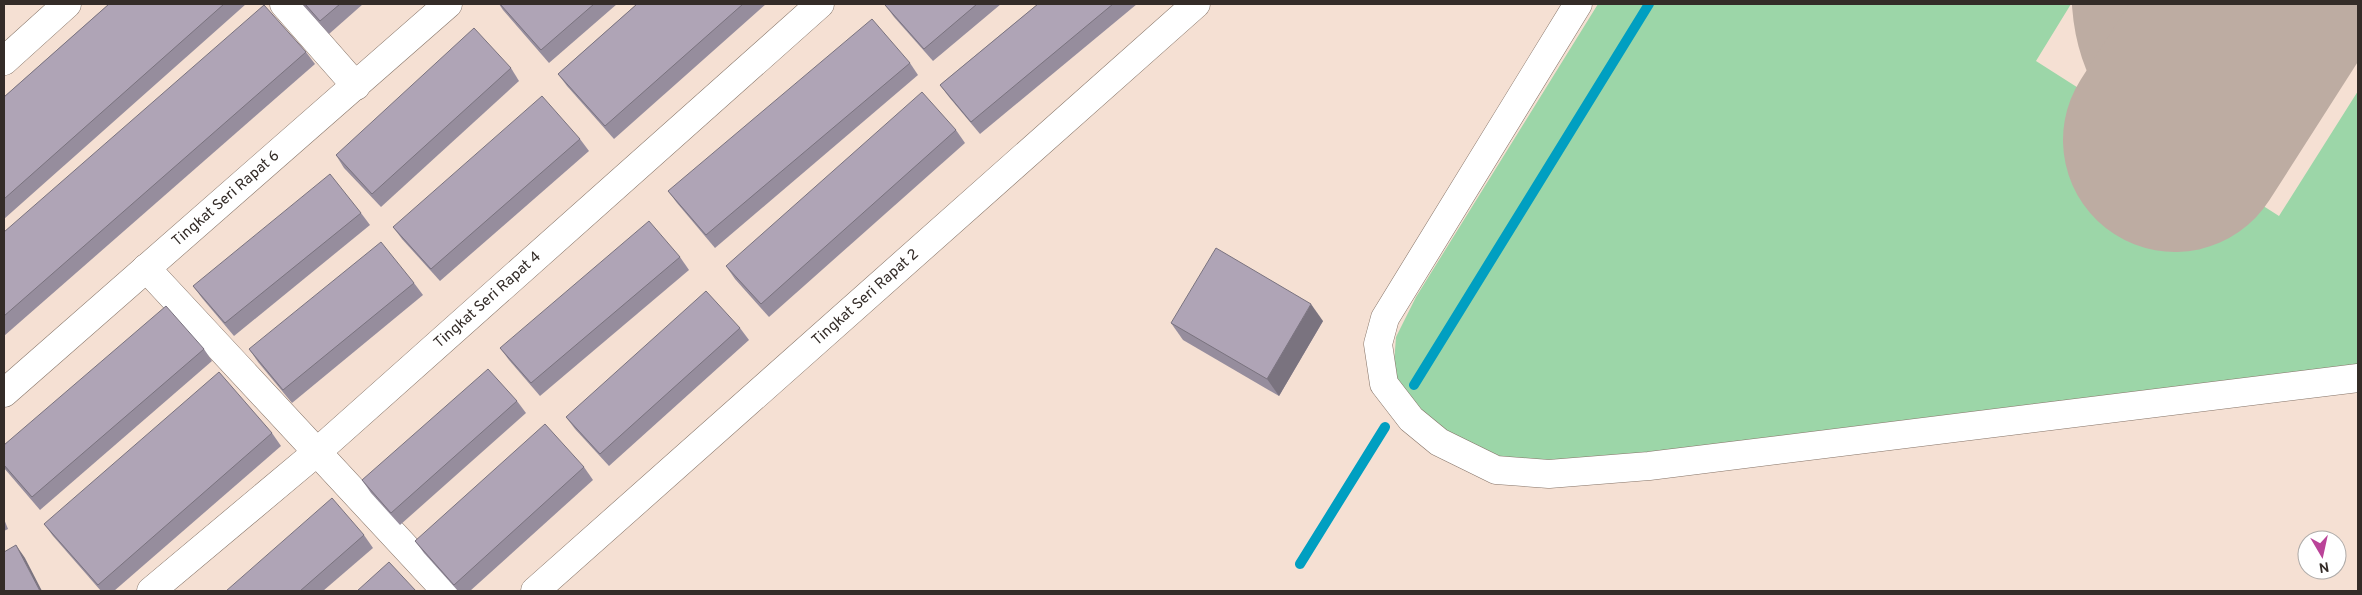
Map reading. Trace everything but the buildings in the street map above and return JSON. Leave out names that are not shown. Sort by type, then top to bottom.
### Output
[{"type":"street","points":[[4,61],[66,4]]},
{"type":"street","points":[[284,4],[356,86]]},
{"type":"street","name":"Tingkat Seri Rapat 6","points":[[4,393],[448,4]]},
{"type":"street","name":"Tingkat Seri Rapat 4","points":[[151,591],[317,452],[820,4]]},
{"type":"street","name":"Tingkat Seri Rapat 2","points":[[535,591],[1196,4]]},
{"type":"street","points":[[1578,4],[1385,318],[1378,344],[1384,384],[1411,419],[1439,442],[1496,470],[1549,474],[1649,466],[2358,378]]},
{"type":"street","points":[[146,268],[446,591]]},
{"type":"green space","points":[[1598,4],[2071,4],[2036,61],[2279,216],[2358,91],[2358,370],[1647,457],[1500,463],[1447,440],[1409,406],[1393,377],[1396,337],[1416,297]]},
{"type":"waterway","points":[[1414,385],[1649,4]]},
{"type":"waterway","points":[[1300,564],[1385,427]]},
{"type":"taxiway","points":[[2117,4],[2119,23],[2124,41],[2130,58],[2140,75],[2163,93],[2179,102],[2197,108],[2213,110],[2224,109],[2258,98],[2277,87],[2284,80],[2296,63],[2318,4]]},
{"type":"runway","points":[[2175,140],[2262,4]]}]
